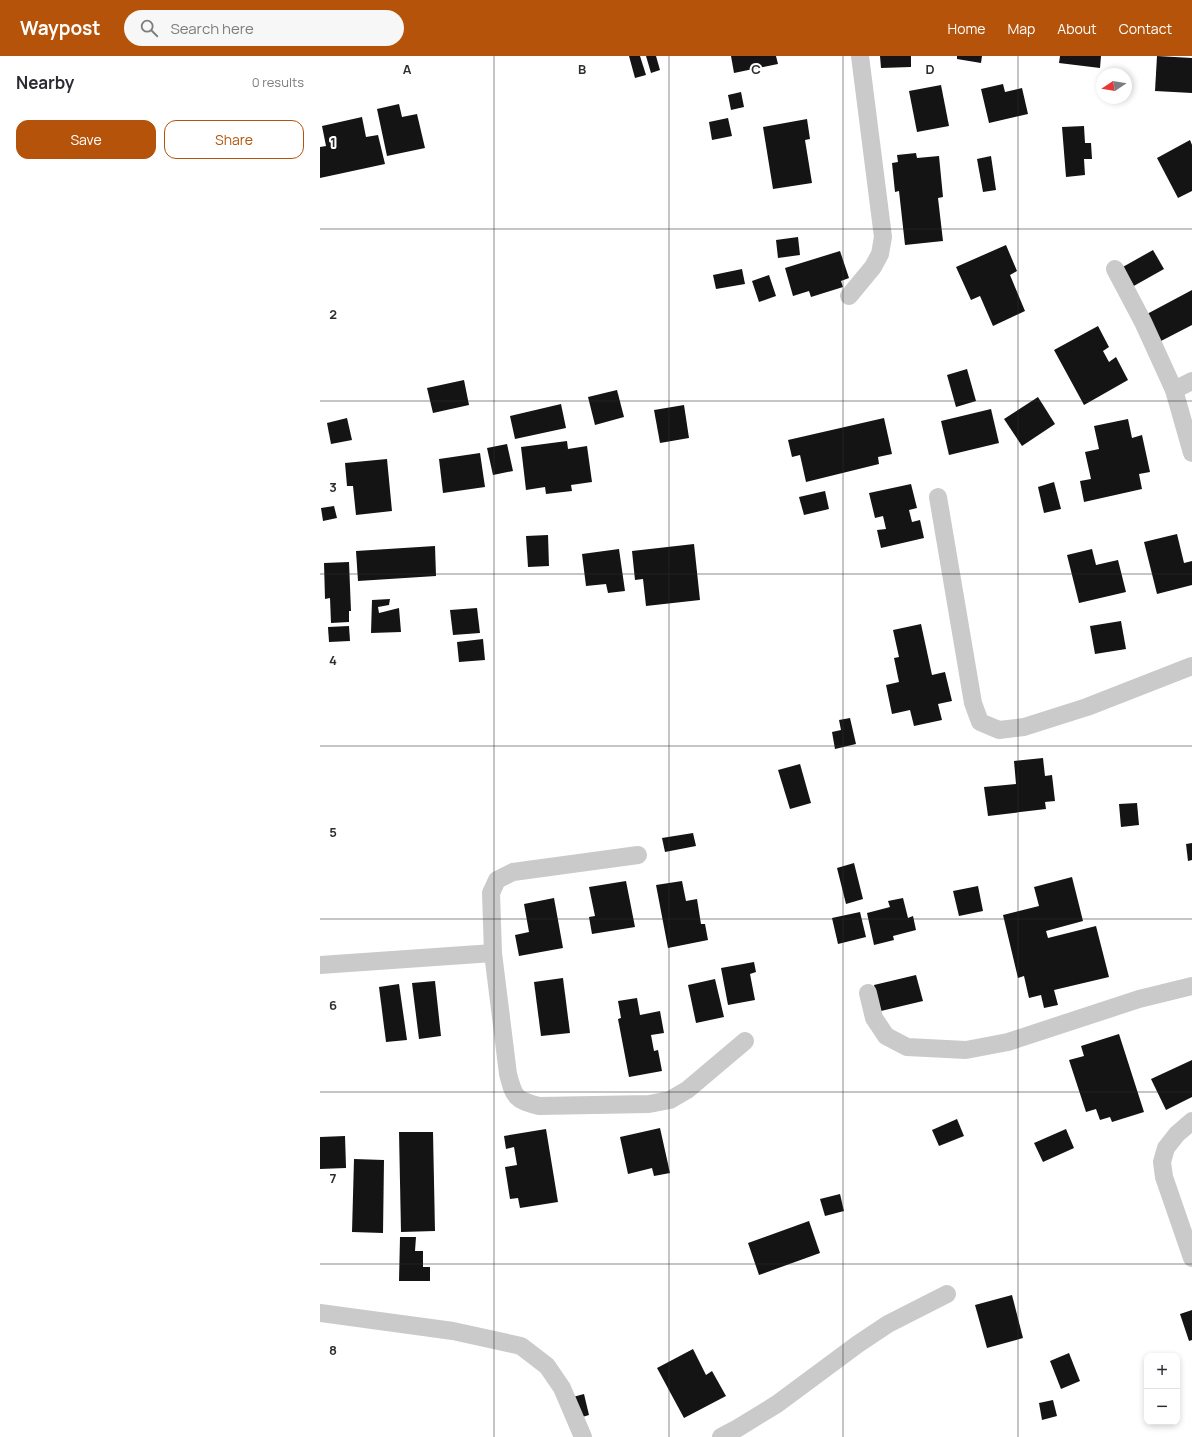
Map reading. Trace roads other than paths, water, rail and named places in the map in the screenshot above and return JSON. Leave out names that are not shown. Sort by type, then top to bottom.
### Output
[{"type":"street","points":[[849,296],[873,267],[880,254],[883,238],[860,56]]},
{"type":"street","points":[[1115,269],[1143,322],[1174,390],[1192,453]]},
{"type":"street","points":[[1174,390],[1192,381]]},
{"type":"street","points":[[938,497],[973,703],[980,722],[998,730],[1024,727],[1087,707],[1192,666]]},
{"type":"street","points":[[638,855],[513,872],[497,880],[491,893],[493,953],[508,1074],[513,1092],[522,1102],[539,1106],[649,1104],[670,1100],[687,1090],[745,1041]]},
{"type":"street","points":[[320,965],[493,953]]},
{"type":"street","points":[[868,993],[874,1018],[886,1036],[908,1047],[966,1050],[1008,1042],[1139,999],[1192,986]]},
{"type":"street","points":[[1192,1121],[1177,1134],[1166,1148],[1162,1162],[1164,1177],[1192,1258]]},
{"type":"street","points":[[721,1437],[777,1404],[858,1344],[888,1324],[947,1294]]},
{"type":"street","points":[[320,1314],[453,1332],[521,1346],[547,1366],[562,1388],[583,1437]]}]
